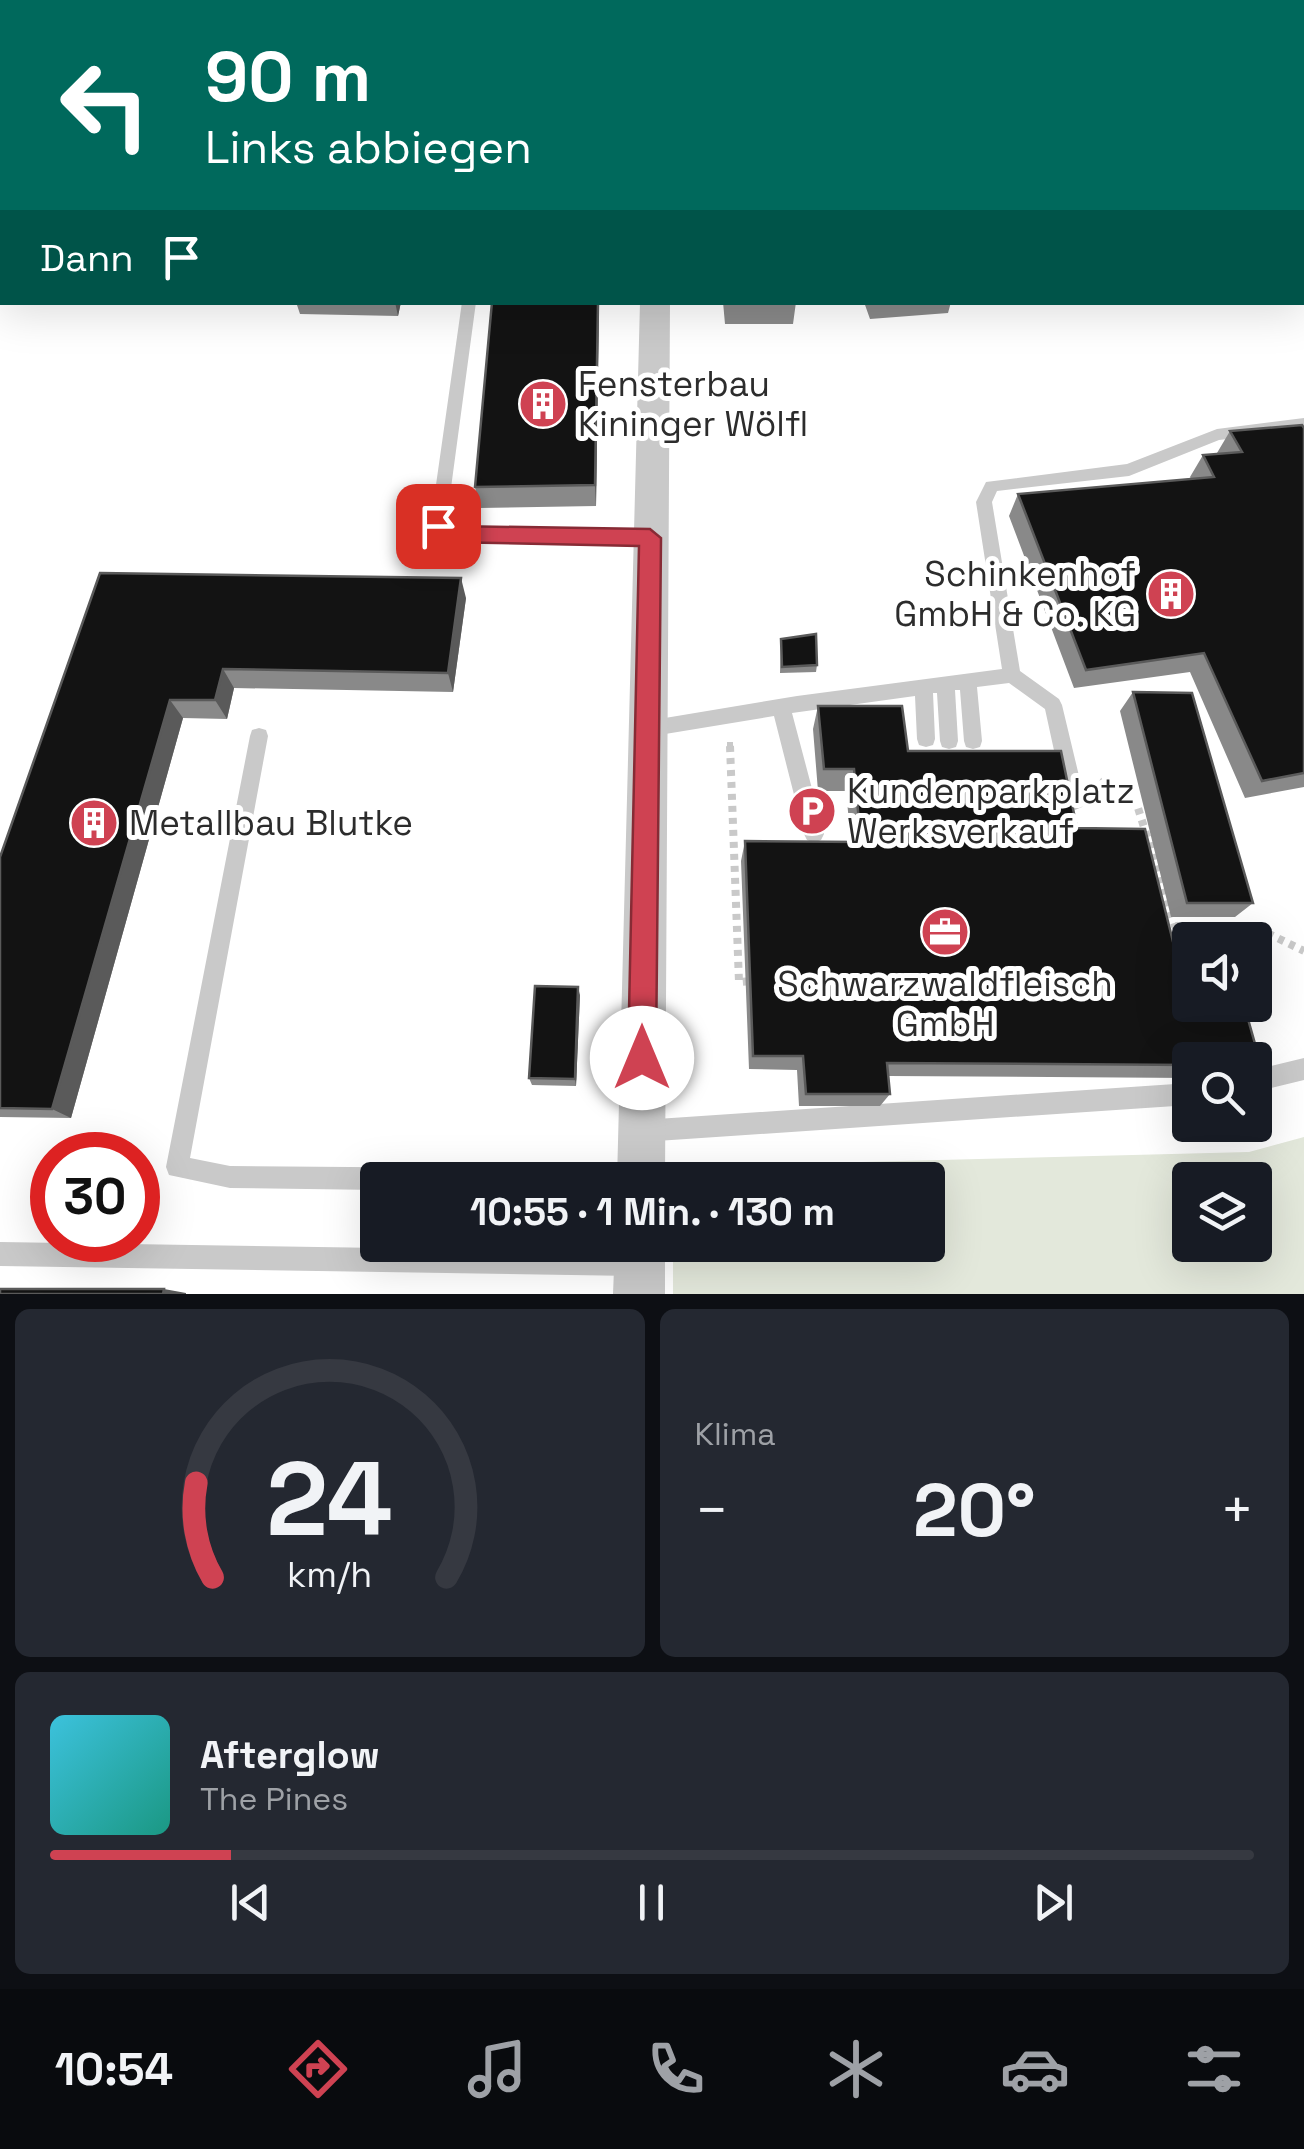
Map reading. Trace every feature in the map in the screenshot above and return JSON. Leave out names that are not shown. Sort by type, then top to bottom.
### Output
[{"type":"street","points":[[640,1162],[656,305]]},
{"type":"lane","points":[[469,305],[438,526],[444,534],[650,538]]},
{"type":"lane","points":[[1012,676],[984,502],[992,486],[1129,470],[1217,435],[1304,424]]},
{"type":"lane","points":[[646,728],[1012,676],[1054,705],[1075,802]]},
{"type":"lane","points":[[968,681],[973,741]]},
{"type":"lane","points":[[946,684],[949,741]]},
{"type":"lane","points":[[924,687],[926,738]]},
{"type":"lane","points":[[782,707],[814,834]]},
{"type":"lane","points":[[259,736],[178,1167],[230,1177],[360,1178]]},
{"type":"lane","points":[[1272,1077],[1304,1069]]},
{"type":"lane","points":[[641,1130],[1172,1095]]},
{"type":"lane","points":[[0,1254],[640,1268]]},
{"type":"path","points":[[730,716],[738,982],[762,981]]},
{"type":"path","points":[[1065,758],[1138,808],[1175,926],[1267,934],[1304,951]]},
{"type":"shaded area","points":[[1304,1137],[1304,1294],[673,1294],[673,1262],[945,1262],[945,1162],[863,1162],[1249,1152]]},
{"type":"building","name":"Fensterbau Kininger Wölfl","points":[[492,305],[598,305],[595,485],[475,487]]},
{"type":"building","name":"Schinkenhof GmbH & Co. KG","points":[[1302,425],[1304,773],[1262,781],[1204,653],[1086,670],[1018,494],[1214,477],[1203,455],[1242,452],[1230,431]]},
{"type":"building","name":"Metallbau Blutke","points":[[100,573],[461,578],[448,673],[223,669],[215,700],[170,700],[52,1109],[0,1108],[0,857]]},
{"type":"building","points":[[816,634],[817,665],[782,667],[781,639]]},
{"type":"building","points":[[1133,692],[1192,693],[1253,903],[1187,903]]},
{"type":"building","name":"Schwarzwaldfleisch GmbH","points":[[818,706],[902,706],[908,751],[1061,751],[1077,828],[1145,829],[1172,938],[1172,1022],[1249,1022],[1254,1042],[1172,1042],[1172,1065],[887,1063],[890,1094],[806,1094],[803,1056],[753,1056],[745,841],[861,842],[854,769],[824,769]]},
{"type":"building","points":[[535,986],[578,987],[575,1079],[529,1078]]},
{"type":"building","points":[[0,1289],[164,1289],[163,1294],[0,1294]]},
{"type":"place","name":"Fensterbau Kininger Wölfl","points":[[543,404]]},
{"type":"place","name":"Schinkenhof GmbH & Co. KG","points":[[1171,594]]},
{"type":"place","name":"Kundenparkplatz Werksverkauf","points":[[812,811]]},
{"type":"place","name":"Metallbau Blutke","points":[[94,823]]},
{"type":"place","name":"Schwarzwaldfleisch GmbH","points":[[945,932]]},
{"type":"route","points":[[438,526],[444,534],[650,538],[642,1058]]}]
